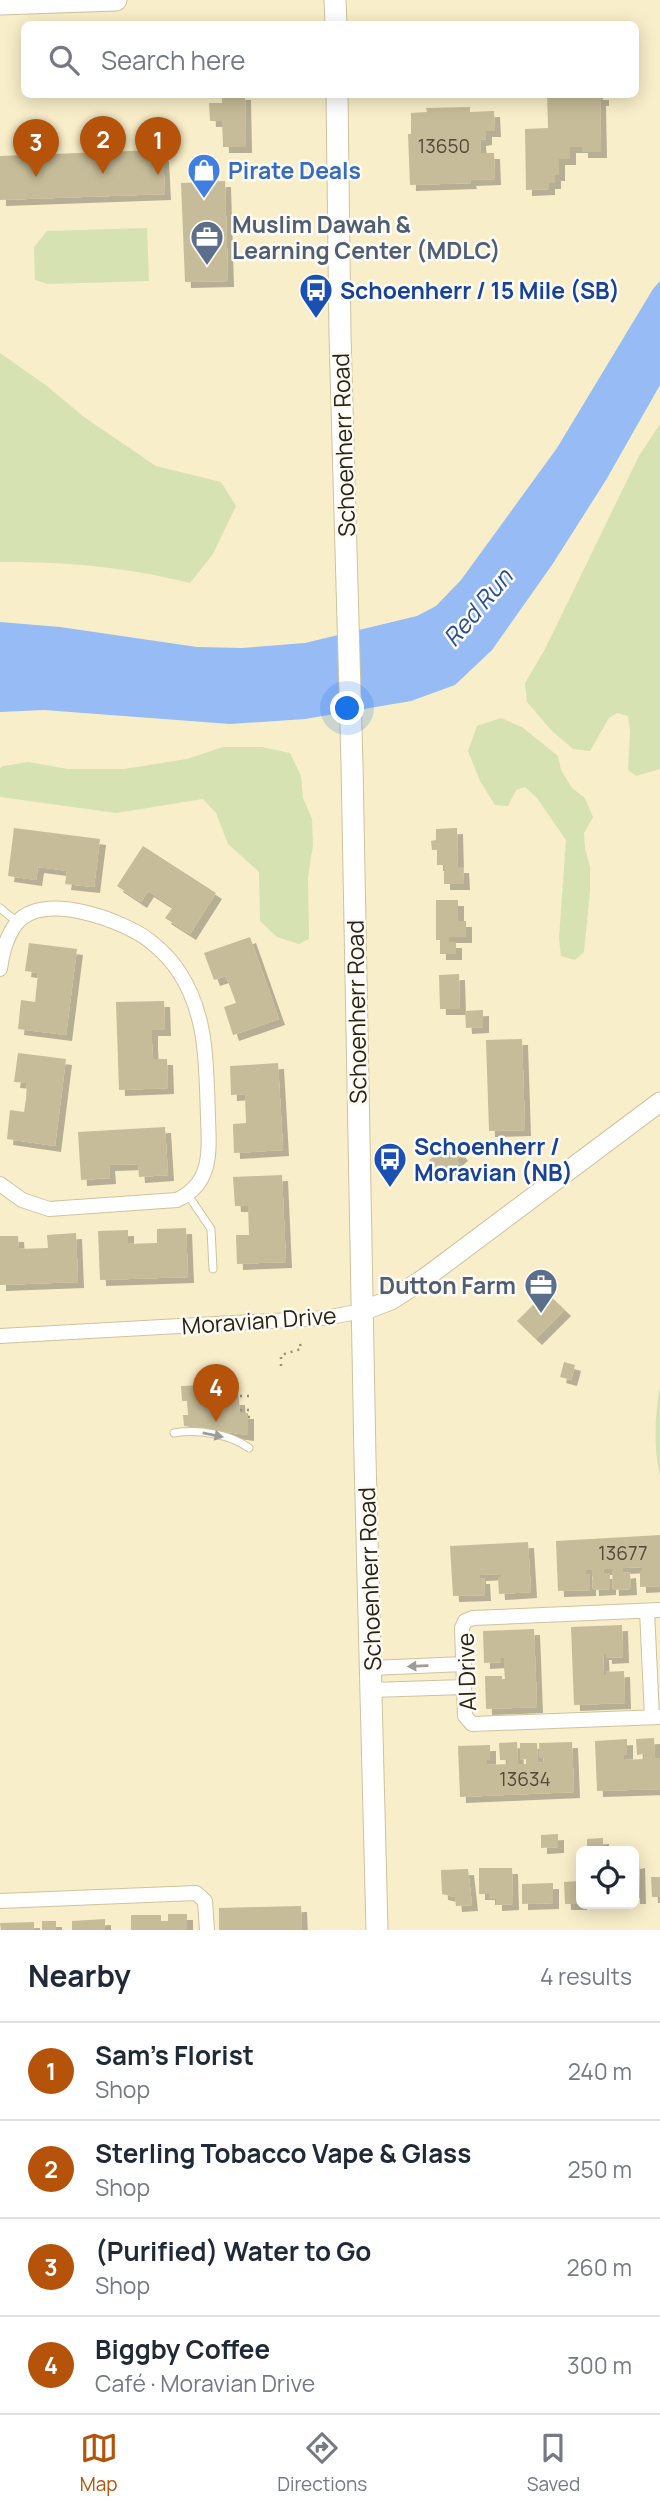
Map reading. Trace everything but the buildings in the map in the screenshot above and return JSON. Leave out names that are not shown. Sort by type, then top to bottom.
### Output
[{"type":"main road","points":[[0,4],[116,0]]},
{"type":"main road","points":[[335,0],[336,21]]},
{"type":"main road","name":"Schoenherr Road","points":[[337,98],[339,328],[352,764],[377,1930]]},
{"type":"street","points":[[0,969],[5,946],[16,922],[35,912],[48,909],[66,909],[103,917],[124,925],[149,941],[177,970],[199,1011],[206,1078],[209,1154],[201,1179],[188,1195],[164,1202],[49,1209],[22,1200],[0,1184]]},
{"type":"street","name":"Moravian Drive","points":[[0,1336],[325,1318],[362,1311],[391,1300],[425,1278],[660,1102]]},
{"type":"street","points":[[654,1610],[656,1717]]},
{"type":"street","name":"Al Drive","points":[[654,1610],[473,1618],[465,1621],[462,1628],[465,1716],[468,1723],[476,1725],[656,1717]]},
{"type":"street","points":[[371,1668],[464,1664]]},
{"type":"street","points":[[372,1690],[464,1687]]},
{"type":"street","points":[[0,1901],[191,1892],[200,1895],[206,1908],[207,1930]]},
{"type":"lane","points":[[0,908],[16,922]]},
{"type":"lane","points":[[188,1195],[211,1229],[213,1269]]},
{"type":"lane","points":[[174,1433],[189,1431],[238,1440],[249,1448]]},
{"type":"path","points":[[281,1366],[281,1354],[300,1349],[300,1343]]},
{"type":"path","points":[[233,1396],[254,1396]]},
{"type":"path","points":[[240,1410],[254,1410]]},
{"type":"path","points":[[248,1417],[254,1417]]},
{"type":"green space","points":[[147,228],[149,281],[48,284],[35,280],[34,247],[47,231]]},
{"type":"green space","points":[[0,353],[47,386],[84,417],[156,466],[221,482],[236,506],[213,554],[190,583],[95,566],[0,562]]},
{"type":"green space","points":[[660,424],[660,769],[636,776],[628,770],[628,716],[617,713],[609,718],[590,751],[573,749],[551,730],[527,702],[525,683],[545,649],[639,456]]},
{"type":"green space","points":[[501,718],[522,727],[558,756],[561,770],[572,788],[585,798],[593,817],[584,833],[590,867],[590,891],[584,952],[575,960],[561,956],[559,938],[566,840],[537,798],[525,787],[516,790],[508,806],[495,805],[480,781],[468,751],[477,726]]},
{"type":"green space","points":[[223,747],[262,747],[290,753],[301,776],[303,798],[312,819],[313,845],[308,877],[309,939],[299,944],[277,937],[260,921],[259,872],[228,844],[216,813],[203,799],[116,813],[0,797],[0,768],[3,766],[28,762],[68,769],[124,769],[187,759]]},
{"type":"green space","points":[[660,1385],[660,1476],[656,1430]]},
{"type":"water","name":"Red Run","points":[[660,281],[660,385],[606,480],[552,565],[492,650],[455,685],[411,701],[305,719],[230,724],[44,710],[0,712],[0,622],[60,627],[197,647],[242,648],[305,643],[417,616],[436,606],[461,580],[557,448]]},
{"type":"place","name":"Sterling Tobacco Vape & Glass","points":[[103,174]]},
{"type":"place","name":"Sam's Florist","points":[[158,175]]},
{"type":"place","name":"(Purified) Water to Go","points":[[36,177]]},
{"type":"place","name":"Pirate Deals","points":[[204,200]]},
{"type":"place","name":"Muslim Dawah & Learning Center (MDLC)","points":[[207,267]]},
{"type":"place","name":"Schoenherr / 15 Mile (SB)","points":[[316,320]]},
{"type":"place","name":"Schoenherr / Moravian (NB)","points":[[390,1189]]},
{"type":"place","name":"Dutton Farm","points":[[541,1315]]},
{"type":"place","name":"Biggby Coffee","points":[[216,1422]]}]
